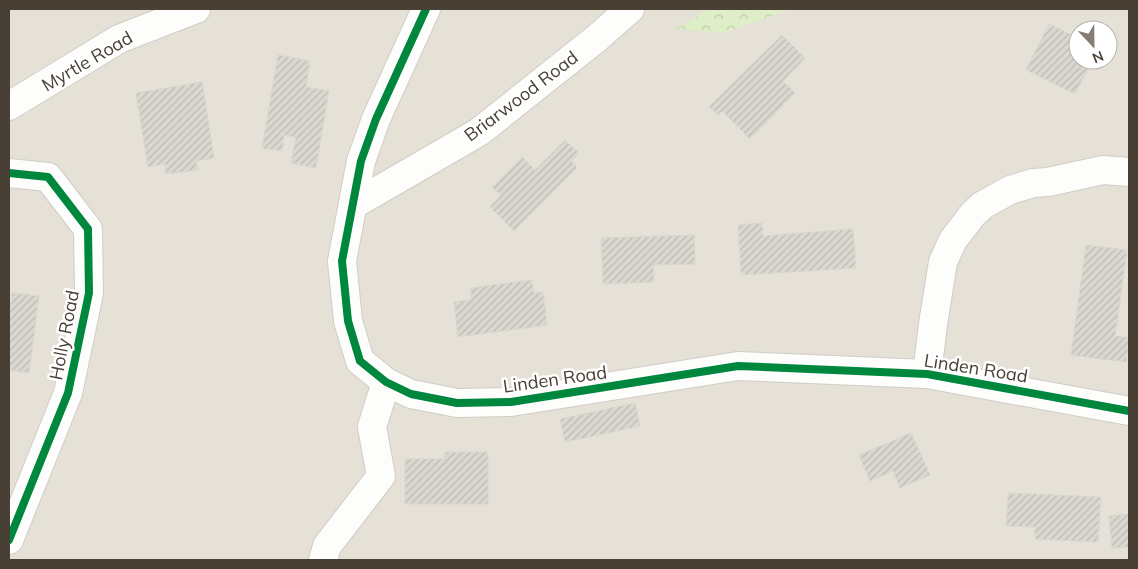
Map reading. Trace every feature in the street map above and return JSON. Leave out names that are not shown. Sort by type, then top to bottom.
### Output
[{"type":"street","name":"Myrtle Road","points":[[9,106],[119,40],[196,9]]},
{"type":"street","name":"Linden Road","points":[[426,9],[376,119],[361,161],[342,261],[348,321],[360,361],[386,382],[411,394],[457,403],[511,402],[738,366],[927,374],[1129,411]]},
{"type":"street","name":"Briarwood Road","points":[[353,205],[479,132],[597,38],[630,9]]},
{"type":"street","points":[[927,374],[933,324],[944,262],[953,240],[973,214],[983,205],[1010,190],[1033,183],[1048,182],[1103,170],[1129,172]]},
{"type":"street","name":"Holly Road","points":[[9,173],[48,177],[88,229],[89,293],[68,393],[9,540]]},
{"type":"street","points":[[322,560],[327,546],[381,476],[372,427],[386,382]]},
{"type":"shaded area","points":[[9,9],[710,9],[676,29],[790,9],[1129,9],[1129,560],[9,560]]},
{"type":"green space","points":[[710,9],[790,9],[723,33],[675,29]]},
{"type":"building","points":[[1049,24],[1068,33],[1068,70],[1087,70],[1075,94],[1026,70]]},
{"type":"building","points":[[782,35],[805,58],[783,81],[795,93],[750,139],[722,111],[718,115],[709,107]]},
{"type":"building","points":[[278,55],[310,61],[306,87],[329,91],[316,168],[291,163],[296,137],[284,135],[282,151],[262,148]]},
{"type":"building","points":[[202,82],[214,158],[196,161],[198,170],[166,174],[165,164],[148,167],[136,93]]},
{"type":"building","points":[[565,140],[579,153],[571,161],[577,167],[514,231],[490,207],[501,195],[492,187],[522,157],[535,170]]},
{"type":"building","points":[[762,223],[763,236],[853,229],[856,268],[741,275],[738,225]]},
{"type":"building","points":[[694,235],[695,264],[653,265],[654,282],[603,284],[601,238]]},
{"type":"building","points":[[1086,245],[1127,250],[1115,336],[1129,338],[1126,362],[1071,355]]},
{"type":"building","points":[[532,280],[534,293],[543,292],[547,325],[458,337],[454,302],[472,300],[470,288]]},
{"type":"building","points":[[12,293],[39,296],[29,373],[9,370],[9,319]]},
{"type":"building","points":[[635,403],[640,426],[565,442],[560,419]]},
{"type":"building","points":[[911,433],[930,475],[900,488],[893,471],[870,481],[859,455]]},
{"type":"building","points":[[445,452],[488,452],[488,504],[405,504],[405,459],[445,459]]},
{"type":"building","points":[[1008,493],[1101,497],[1098,542],[1035,539],[1035,527],[1006,526]]},
{"type":"building","points":[[1129,514],[1129,547],[1112,548],[1109,516]]},
{"type":"cycle path","points":[[426,9],[376,119],[361,161],[342,261],[348,321],[360,361],[386,382],[411,394],[457,403],[511,402],[738,366],[927,374],[1129,411]]},
{"type":"cycle path","points":[[9,173],[48,177],[88,229],[89,293],[68,393],[9,540]]}]
